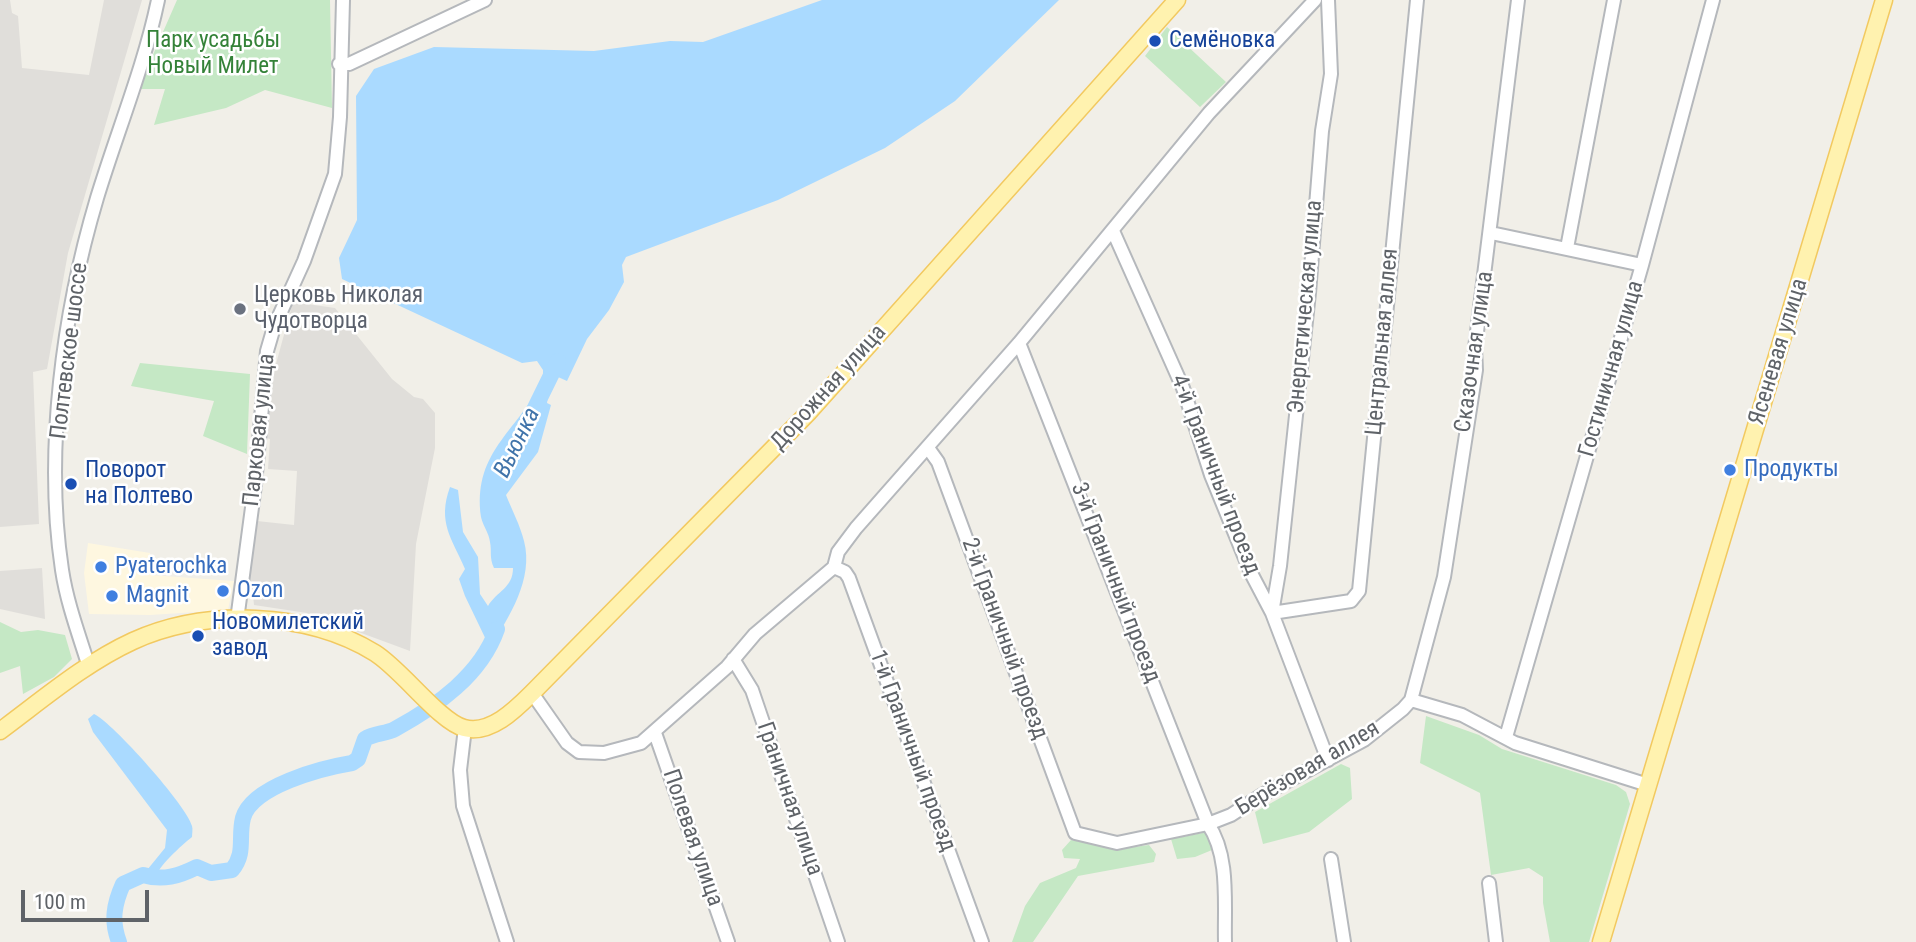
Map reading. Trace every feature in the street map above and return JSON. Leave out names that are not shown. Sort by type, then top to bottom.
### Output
[{"type":"main road","name":"Дорожная улица","points":[[458,725],[489,726],[532,693],[809,412],[1177,0]]},
{"type":"main road","name":"Ясеневая улица","points":[[1601,942],[1884,0]]},
{"type":"main road","points":[[0,731],[89,667],[144,637],[191,625],[237,620],[277,620],[331,632],[376,653],[458,725]]},
{"type":"street","name":"Полтевское шоссе","points":[[89,667],[66,592],[61,558],[57,464],[62,375],[83,248],[158,0]]},
{"type":"street","name":"Парковая улица","points":[[237,620],[255,485],[267,351],[274,327],[304,261],[332,187],[339,128],[343,0]]},
{"type":"street","points":[[339,64],[349,64],[485,0]]},
{"type":"street","points":[[532,693],[567,743],[579,752],[594,754],[633,747],[655,733],[733,659],[754,634],[834,568],[843,542],[1019,343],[1209,113],[1315,0]]},
{"type":"street","name":"Энергетическая улица","points":[[1272,613],[1283,539],[1309,293],[1322,131],[1331,75],[1328,0]]},
{"type":"street","name":"Центральная аллея","points":[[1272,613],[1351,601],[1359,591],[1417,0]]},
{"type":"street","name":"Сказочная улица","points":[[1411,700],[1444,577],[1475,370],[1475,348],[1518,0]]},
{"type":"street","points":[[1567,248],[1614,0]]},
{"type":"street","name":"Гостиничная улица","points":[[1506,737],[1642,265],[1713,0]]},
{"type":"street","name":"4-й Граничный проезд","points":[[1113,231],[1183,388],[1211,475],[1251,573],[1272,613],[1328,760]]},
{"type":"street","points":[[1491,233],[1642,265]]},
{"type":"street","name":"3-й Граничный проезд","points":[[1019,343],[1208,824]]},
{"type":"street","name":"2-й Граничный проезд","points":[[928,448],[938,462],[1075,833]]},
{"type":"street","name":"1-й Граничный проезд","points":[[834,568],[845,572],[849,578],[982,942]]},
{"type":"street","name":"Граничная улица","points":[[733,659],[752,690],[838,942]]},
{"type":"street","points":[[1411,700],[1462,715],[1506,737],[1648,785]]},
{"type":"street","name":"Берёзовая аллея","points":[[1075,833],[1117,844],[1208,824],[1231,815],[1262,795],[1364,740],[1411,700]]},
{"type":"street","points":[[458,725],[463,806],[507,942]]},
{"type":"street","name":"Полевая улица","points":[[655,733],[728,942]]},
{"type":"street","points":[[1208,824],[1215,833],[1223,870],[1224,942]]},
{"type":"street","points":[[1331,859],[1344,942]]},
{"type":"street","points":[[1489,883],[1496,942]]},
{"type":"shaded area","points":[[0,0],[10,0],[12,13],[18,16],[22,68],[89,75],[104,0],[142,0],[68,253],[47,369],[33,372],[39,524],[0,527]]},
{"type":"shaded area","name":"Новомилетский завод","points":[[293,302],[335,308],[392,379],[414,397],[423,399],[435,413],[435,448],[416,544],[410,651],[307,613],[254,605],[253,595],[247,596],[257,521],[294,525],[297,471],[268,469],[270,439],[266,438],[271,382]]},
{"type":"shaded area","points":[[88,543],[150,553],[150,575],[234,581],[228,610],[150,615],[89,614],[84,573]]},
{"type":"shaded area","points":[[42,568],[45,619],[0,609],[0,571]]},
{"type":"green space","name":"Парк усадьбы Новый Милет","points":[[177,0],[330,0],[332,108],[265,90],[226,108],[154,125],[165,89],[138,89]]},
{"type":"green space","points":[[1167,27],[1226,82],[1200,107],[1145,56]]},
{"type":"green space","points":[[140,363],[250,374],[247,454],[203,436],[214,401],[131,386]]},
{"type":"green space","points":[[0,622],[21,632],[38,630],[65,635],[72,659],[54,677],[23,694],[20,666],[0,673]]},
{"type":"green space","points":[[1426,716],[1479,735],[1502,749],[1616,785],[1626,792],[1630,804],[1589,942],[1550,942],[1543,903],[1543,877],[1529,868],[1491,875],[1480,793],[1420,763]]},
{"type":"green space","points":[[1341,764],[1350,768],[1352,799],[1309,832],[1263,844],[1255,812]]},
{"type":"green space","points":[[1208,832],[1212,850],[1195,857],[1177,859],[1171,839]]},
{"type":"green space","points":[[1071,840],[1119,849],[1149,845],[1156,854],[1154,862],[1078,876],[1033,942],[1012,942],[1025,906],[1040,883],[1076,868],[1080,859],[1064,858],[1062,850]]},
{"type":"water","points":[[822,0],[1059,0],[955,101],[885,148],[778,200],[626,257],[622,265],[624,282],[609,310],[587,339],[567,381],[558,377],[554,382],[543,377],[543,370],[537,361],[522,363],[342,279],[339,258],[357,220],[356,96],[374,69],[434,47],[594,51],[670,41],[703,42]]},
{"type":"water","points":[[538,389],[548,394],[547,403],[551,405],[538,452],[506,495],[524,541],[526,569],[518,597],[490,648],[459,579],[465,569],[448,530],[446,500],[450,487],[458,490],[463,532],[478,557],[480,594],[488,606],[507,585],[513,568],[494,568],[492,564],[491,546],[481,517],[483,477],[497,447]]},
{"type":"water","points":[[94,714],[117,732],[148,766],[177,801],[192,826],[192,837],[165,863],[155,879],[143,875],[165,848],[167,830],[93,732],[88,719]]},
{"type":"waterway","name":"Вьюнка","points":[[534,410],[558,361]]},
{"type":"waterway","name":"Вьюнка","points":[[119,942],[115,913],[123,884],[143,875],[171,877],[197,867],[211,873],[232,870],[239,858],[243,818],[249,807],[260,797],[290,780],[352,763],[358,759],[365,739],[395,729],[442,699],[469,675],[490,646],[497,629]]},
{"type":"place","name":"Семёновка","points":[[1155,41]]},
{"type":"place","name":"Церковь Николая Чудотворца","points":[[240,309]]},
{"type":"place","name":"Продукты","points":[[1730,470]]},
{"type":"place","name":"Поворот на Полтево","points":[[71,484]]},
{"type":"place","name":"Pyaterochka","points":[[101,567]]},
{"type":"place","name":"Ozon","points":[[223,591]]},
{"type":"place","name":"Magnit","points":[[112,596]]},
{"type":"place","name":"Новомилетский завод","points":[[198,636]]}]
